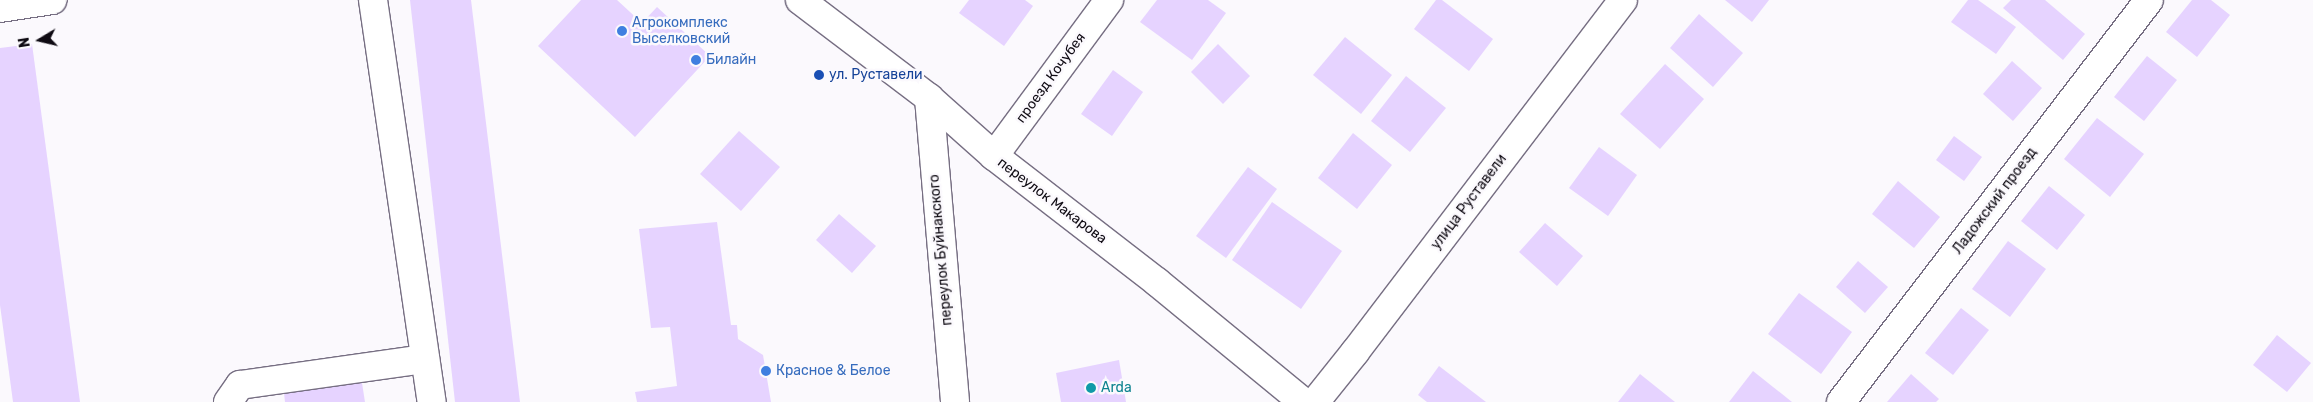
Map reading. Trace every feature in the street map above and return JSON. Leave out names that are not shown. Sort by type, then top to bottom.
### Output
[{"type":"street","points":[[0,8],[52,0]]},
{"type":"street","points":[[374,0],[432,402]]},
{"type":"street","name":"переулок Макарова","points":[[800,0],[929,98],[994,156],[1158,282],[1302,402]]},
{"type":"street","name":"проезд Кочубея","points":[[994,156],[1109,0]]},
{"type":"street","name":"улица Руставели","points":[[1314,402],[1356,352],[1622,0]]},
{"type":"street","name":"Ладожский проезд","points":[[1841,402],[2149,0]]},
{"type":"street","name":"переулок Буйнакского","points":[[929,98],[954,402]]},
{"type":"street","points":[[228,402],[240,386],[425,360]]},
{"type":"building","points":[[410,0],[471,0],[520,402],[455,402]]},
{"type":"building","points":[[581,0],[617,0],[642,23],[657,7],[710,56],[635,137],[538,46]]},
{"type":"building","points":[[969,0],[1025,0],[1033,6],[1004,46],[959,13]]},
{"type":"building","points":[[1157,0],[1208,0],[1226,13],[1192,60],[1140,22]]},
{"type":"building","points":[[1436,0],[1442,0],[1493,39],[1469,71],[1414,29]]},
{"type":"building","points":[[1725,0],[1769,0],[1752,22]]},
{"type":"building","points":[[1968,0],[1978,0],[2016,27],[1996,54],[1951,22]]},
{"type":"building","points":[[2011,0],[2045,0],[2085,34],[2063,60],[2003,8]]},
{"type":"building","points":[[2192,0],[2211,0],[2230,15],[2197,57],[2166,32]]},
{"type":"building","points":[[1699,14],[1743,53],[1713,87],[1670,48]]},
{"type":"building","points":[[1345,37],[1392,75],[1361,114],[1313,75]]},
{"type":"building","points":[[32,44],[80,402],[13,402],[0,305],[0,48]]},
{"type":"building","points":[[1218,44],[1250,76],[1223,104],[1191,72]]},
{"type":"building","points":[[2147,56],[2177,80],[2144,121],[2114,97]]},
{"type":"building","points":[[2012,61],[2042,88],[2013,121],[1983,94]]},
{"type":"building","points":[[1665,64],[1704,99],[1660,149],[1620,114]]},
{"type":"building","points":[[1113,70],[1143,92],[1112,136],[1081,114]]},
{"type":"building","points":[[1406,76],[1446,108],[1410,152],[1371,121]]},
{"type":"building","points":[[2097,118],[2144,154],[2110,197],[2064,159]]},
{"type":"building","points":[[739,131],[780,167],[741,211],[700,174]]},
{"type":"building","points":[[1353,133],[1392,165],[1357,209],[1318,178]]},
{"type":"building","points":[[1954,136],[1982,157],[1964,181],[1936,160]]},
{"type":"building","points":[[1599,147],[1637,175],[1608,216],[1569,188]]},
{"type":"building","points":[[1248,167],[1277,189],[1226,258],[1196,236]]},
{"type":"building","points":[[1898,181],[1940,217],[1914,248],[1872,214]]},
{"type":"building","points":[[2049,186],[2085,215],[2057,250],[2021,221]]},
{"type":"building","points":[[1272,202],[1342,251],[1301,309],[1232,260]]},
{"type":"building","points":[[839,214],[876,246],[852,273],[816,240]]},
{"type":"building","points":[[717,222],[731,325],[737,325],[738,339],[763,355],[771,402],[637,402],[635,392],[677,386],[670,327],[651,328],[639,229]]},
{"type":"building","points":[[1545,223],[1583,256],[1557,286],[1519,252]]},
{"type":"building","points":[[2008,241],[2046,269],[2010,317],[1972,289]]},
{"type":"building","points":[[1858,261],[1888,287],[1865,313],[1836,287]]},
{"type":"building","points":[[1799,293],[1852,332],[1821,374],[1768,334]]},
{"type":"building","points":[[1961,308],[1989,330],[1953,375],[1925,353]]},
{"type":"building","points":[[2277,335],[2311,363],[2287,392],[2253,365]]},
{"type":"building","name":"Arda","points":[[1119,360],[1126,402],[1061,402],[1056,373]]},
{"type":"building","points":[[1439,366],[1486,402],[1427,402],[1418,395]]},
{"type":"building","points":[[1753,371],[1792,402],[1729,402]]},
{"type":"building","points":[[1640,374],[1675,402],[1618,402]]},
{"type":"building","points":[[1911,374],[1939,399],[1936,402],[1887,402]]},
{"type":"building","points":[[362,383],[365,402],[285,402],[284,393]]},
{"type":"place","name":"Агрокомплекс Выселковский","points":[[622,31]]},
{"type":"place","name":"Билайн","points":[[696,60]]},
{"type":"place","name":"ул. Руставели","points":[[819,75]]},
{"type":"place","name":"Красное & Белое","points":[[766,371]]},
{"type":"place","name":"Arda","points":[[1091,388]]}]
